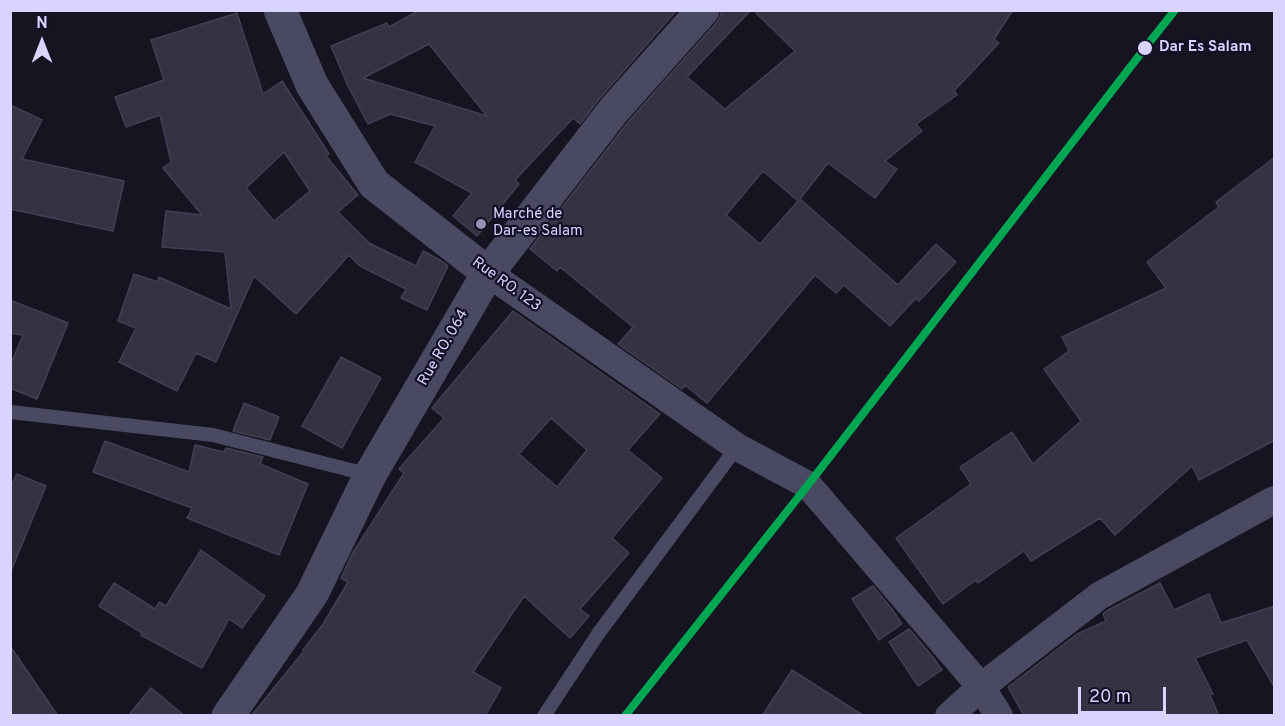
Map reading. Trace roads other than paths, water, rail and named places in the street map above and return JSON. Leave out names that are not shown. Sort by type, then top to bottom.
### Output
[{"type":"street","name":"Rue RO. 123","points":[[280,10],[312,85],[374,184],[488,273],[737,447],[808,485],[981,687]]},
{"type":"street","name":"Rue RO. 064","points":[[228,716],[312,594],[370,475],[488,273],[614,110],[703,10]]},
{"type":"street","points":[[949,716],[981,687],[1099,596],[1275,500]]},
{"type":"street","points":[[981,687],[999,716]]},
{"type":"lane","points":[[10,412],[213,435],[370,475]]},
{"type":"lane","points":[[544,716],[598,634],[737,447]]},
{"type":"place","name":"Dar Es Salam","points":[[1145,48]]},
{"type":"place","name":"Marché de Dar-es Salam","points":[[481,224]]}]
